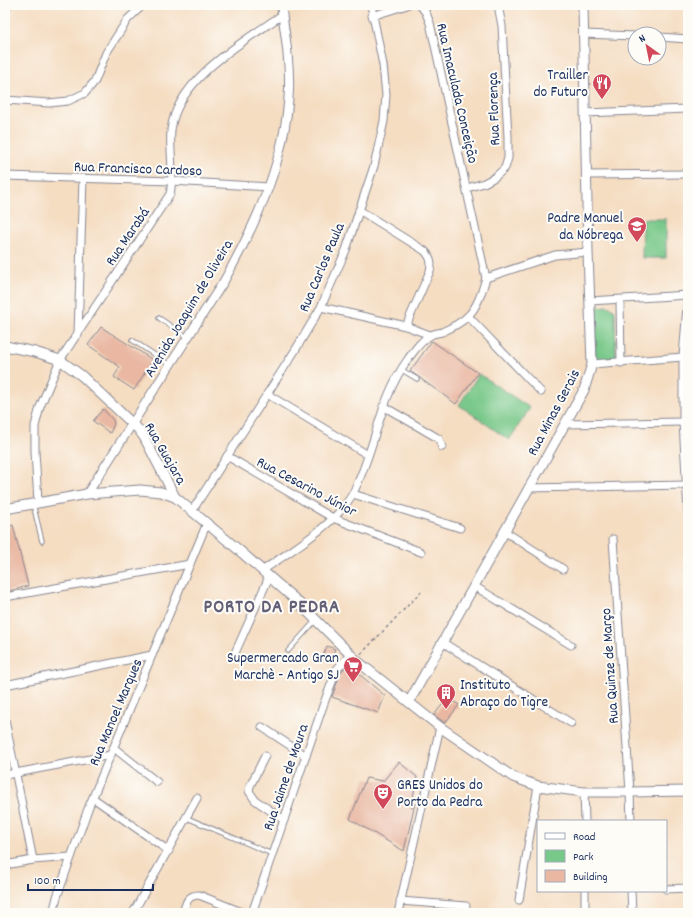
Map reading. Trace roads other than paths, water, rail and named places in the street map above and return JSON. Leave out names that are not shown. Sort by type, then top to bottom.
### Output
[{"type":"main road","name":"Rua Minas Gerais","points":[[409,702],[584,390],[592,364],[583,5]]},
{"type":"main road","name":"Rua Guajara","points":[[5,346],[35,352],[60,360],[82,376],[133,423],[144,437],[175,497]]},
{"type":"main road","points":[[5,509],[87,494],[151,490],[175,497],[265,574],[316,620],[353,657],[440,727],[513,777],[538,786],[584,792],[688,790]]},
{"type":"street","points":[[5,100],[49,103],[68,101],[85,93],[94,81],[106,53],[128,19],[143,5]]},
{"type":"street","name":"Avenida Joaquim de Oliveira","points":[[87,494],[224,281],[241,250],[269,187],[278,162],[287,115],[289,89],[281,5]]},
{"type":"street","name":"Rua Carlos Paula","points":[[192,511],[321,307],[346,250],[376,160],[384,121],[386,95],[383,65],[371,5]]},
{"type":"street","points":[[372,16],[407,5]]},
{"type":"street","name":"Rua Imaculada Conceição","points":[[420,5],[426,13],[430,23],[486,278]]},
{"type":"street","name":"Rua Florença","points":[[467,188],[484,183],[495,177],[505,168],[508,158],[502,26],[498,5]]},
{"type":"street","name":"Rua Marabá","points":[[35,503],[35,426],[40,407],[60,360],[170,194],[172,181],[171,130],[179,103],[199,77],[213,64],[282,15]]},
{"type":"street","points":[[584,34],[627,36]]},
{"type":"street","points":[[667,38],[688,39]]},
{"type":"street","points":[[585,113],[688,109]]},
{"type":"street","points":[[587,175],[688,174]]},
{"type":"street","name":"Rua Francisco Cardoso","points":[[5,176],[172,181],[269,187]]},
{"type":"street","points":[[78,334],[83,178]]},
{"type":"street","points":[[359,210],[425,251],[430,256],[432,262],[430,270],[406,326]]},
{"type":"street","points":[[235,653],[265,574],[325,526],[353,494],[368,455],[383,406],[401,370],[418,346],[430,335],[442,332],[468,316],[481,294],[486,278],[555,255],[588,252]]},
{"type":"street","points":[[590,301],[688,295],[683,357],[688,512]]},
{"type":"street","points":[[620,300],[621,363]]},
{"type":"street","points":[[321,307],[406,326],[430,335]]},
{"type":"street","points":[[468,316],[541,392]]},
{"type":"street","points":[[592,364],[621,363],[683,357]]},
{"type":"street","points":[[267,394],[368,455]]},
{"type":"street","points":[[383,406],[439,439],[442,447]]},
{"type":"street","points":[[564,424],[684,422]]},
{"type":"street","name":"Rua Cesarino Júnior","points":[[227,456],[333,518],[421,552]]},
{"type":"street","points":[[528,488],[687,485]]},
{"type":"street","points":[[353,494],[460,528]]},
{"type":"street","name":"Rua Manoel Marques","points":[[53,913],[71,857],[93,798],[207,523]]},
{"type":"street","points":[[504,531],[563,569]]},
{"type":"street","name":"Rua Quinze de Março","points":[[613,539],[631,820]]},
{"type":"street","points":[[5,597],[190,564]]},
{"type":"street","points":[[474,586],[571,645]]},
{"type":"street","points":[[442,642],[571,723]]},
{"type":"street","points":[[5,685],[152,655]]},
{"type":"street","name":"Rua Jaime de Moura","points":[[252,913],[337,669],[353,657]]},
{"type":"street","points":[[5,720],[33,860]]},
{"type":"street","points":[[262,727],[306,756]]},
{"type":"street","points":[[398,913],[440,727]]},
{"type":"street","points":[[5,776],[112,751],[157,782]]},
{"type":"street","points":[[264,756],[250,786],[249,792],[255,800],[284,820]]},
{"type":"street","points":[[519,900],[538,786]]},
{"type":"street","points":[[584,792],[584,820]]},
{"type":"street","points":[[93,798],[169,851]]},
{"type":"street","points":[[133,913],[169,851],[197,798]]},
{"type":"street","points":[[5,865],[33,860],[71,857]]},
{"type":"street","points":[[667,889],[688,888]]},
{"type":"street","points":[[585,892],[585,906]]},
{"type":"street","points":[[631,892],[632,913]]},
{"type":"street","points":[[183,913],[189,898],[199,894],[244,913]]},
{"type":"street","points":[[400,901],[466,906]]},
{"type":"lane","points":[[159,318],[188,338]]},
{"type":"lane","points":[[132,340],[171,365]]},
{"type":"lane","points":[[401,370],[417,379]]},
{"type":"lane","points":[[35,503],[42,541]]},
{"type":"lane","points":[[288,651],[316,620]]},
{"type":"lane","points":[[187,818],[273,854]]},
{"type":"place","name":"Trailler do Futuro","points":[[602,100]]},
{"type":"place","name":"Padre Manuel da Nóbrega","points":[[637,243]]},
{"type":"place","name":"Supermercado Gran Marchè - Antigo SJ","points":[[353,683]]},
{"type":"place","name":"Instituto Abraço do Tigre","points":[[446,710]]},
{"type":"place","name":"GRES Unidos do Porto da Pedra","points":[[383,810]]},
{"type":"district","name":"PORTO DA PEDRA","points":[[272,605]]}]
